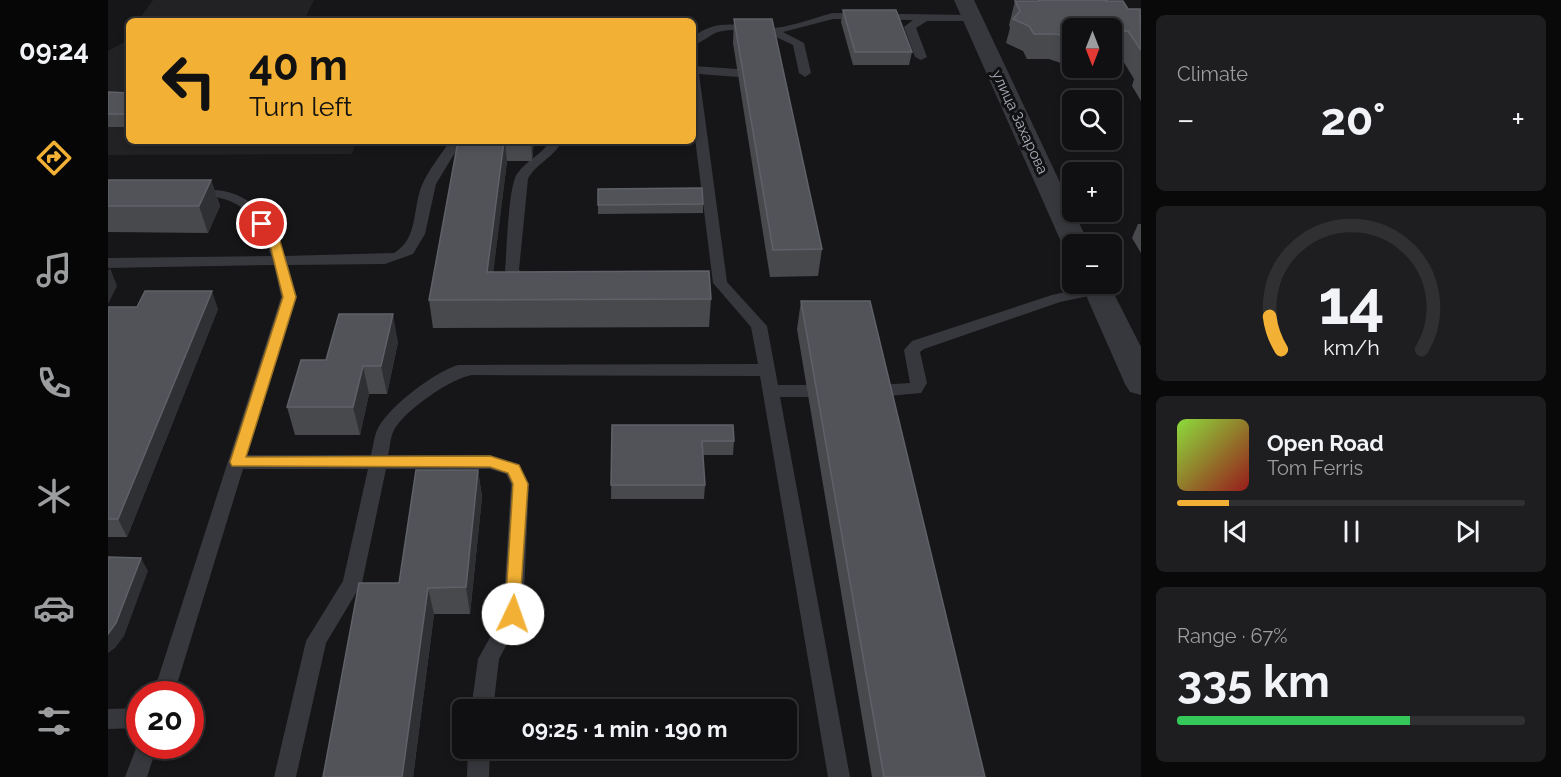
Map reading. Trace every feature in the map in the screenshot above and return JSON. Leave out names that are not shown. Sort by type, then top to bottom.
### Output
[{"type":"street","name":"улица Захарова","points":[[968,9],[1071,234]]},
{"type":"street","points":[[1100,294],[1135,353],[1141,384]]},
{"type":"lane","points":[[772,30],[832,16],[923,19],[968,9]]},
{"type":"lane","points":[[921,57],[910,27],[923,19]]},
{"type":"lane","points":[[696,38],[716,30],[730,28],[772,30],[783,33],[798,43],[805,73]]},
{"type":"lane","points":[[696,71],[738,73]]},
{"type":"lane","points":[[696,100],[715,283],[759,326],[839,777]]},
{"type":"lane","points":[[108,262],[385,259],[405,254],[412,248],[420,227],[427,189],[454,144]]},
{"type":"lane","points":[[549,282],[525,280],[516,276],[512,270],[512,262],[521,179],[528,168],[550,153],[554,144]]},
{"type":"lane","points":[[167,681],[289,297],[274,241],[249,207],[223,194],[177,194]]},
{"type":"lane","points":[[878,391],[915,389],[919,383],[912,350],[918,345],[1071,294]]},
{"type":"lane","points":[[285,777],[316,641],[352,584],[377,461],[385,431],[395,417],[440,380],[458,371],[488,368],[766,370]]},
{"type":"lane","points":[[769,391],[809,391]]},
{"type":"lane","points":[[237,462],[490,462],[513,469],[520,484],[513,614],[508,627],[491,650],[486,666],[483,699]]},
{"type":"lane","points":[[108,719],[126,718]]},
{"type":"lane","points":[[136,777],[142,759]]},
{"type":"lane","points":[[478,777],[479,759]]},
{"type":"shaded area","points":[[153,0],[314,0],[305,18],[140,18]]},
{"type":"shaded area","points":[[126,39],[126,144],[355,144],[352,154],[108,155],[108,51]]},
{"type":"building","points":[[1015,1],[1123,1],[1128,9],[1140,9],[1141,50],[1128,31],[1122,31],[1122,18],[1062,18],[1062,36],[1034,34],[1029,26],[1013,19],[1020,11]]},
{"type":"building","points":[[843,10],[896,10],[912,52],[855,52]]},
{"type":"building","points":[[734,19],[772,19],[822,249],[773,250]]},
{"type":"building","points":[[108,92],[126,93],[126,114],[108,114]]},
{"type":"building","points":[[457,144],[504,144],[487,272],[709,271],[711,299],[429,300]]},
{"type":"building","points":[[108,180],[211,180],[199,206],[108,206]]},
{"type":"building","points":[[702,188],[703,204],[598,205],[598,189]]},
{"type":"building","points":[[145,291],[212,291],[118,519],[108,519],[108,307],[137,307]]},
{"type":"building","points":[[801,301],[870,301],[985,777],[884,777]]},
{"type":"building","points":[[339,314],[393,314],[381,366],[363,366],[353,407],[287,407],[301,360],[326,360]]},
{"type":"building","points":[[612,425],[733,425],[734,441],[702,441],[705,485],[611,485]]},
{"type":"building","points":[[416,470],[478,470],[466,587],[428,588],[402,777],[323,777],[359,583],[399,583]]},
{"type":"building","points":[[108,557],[141,558],[116,623],[108,634]]},
{"type":"route","points":[[262,224],[274,241],[289,297],[237,462],[490,462],[513,469],[520,484],[513,614]]}]
